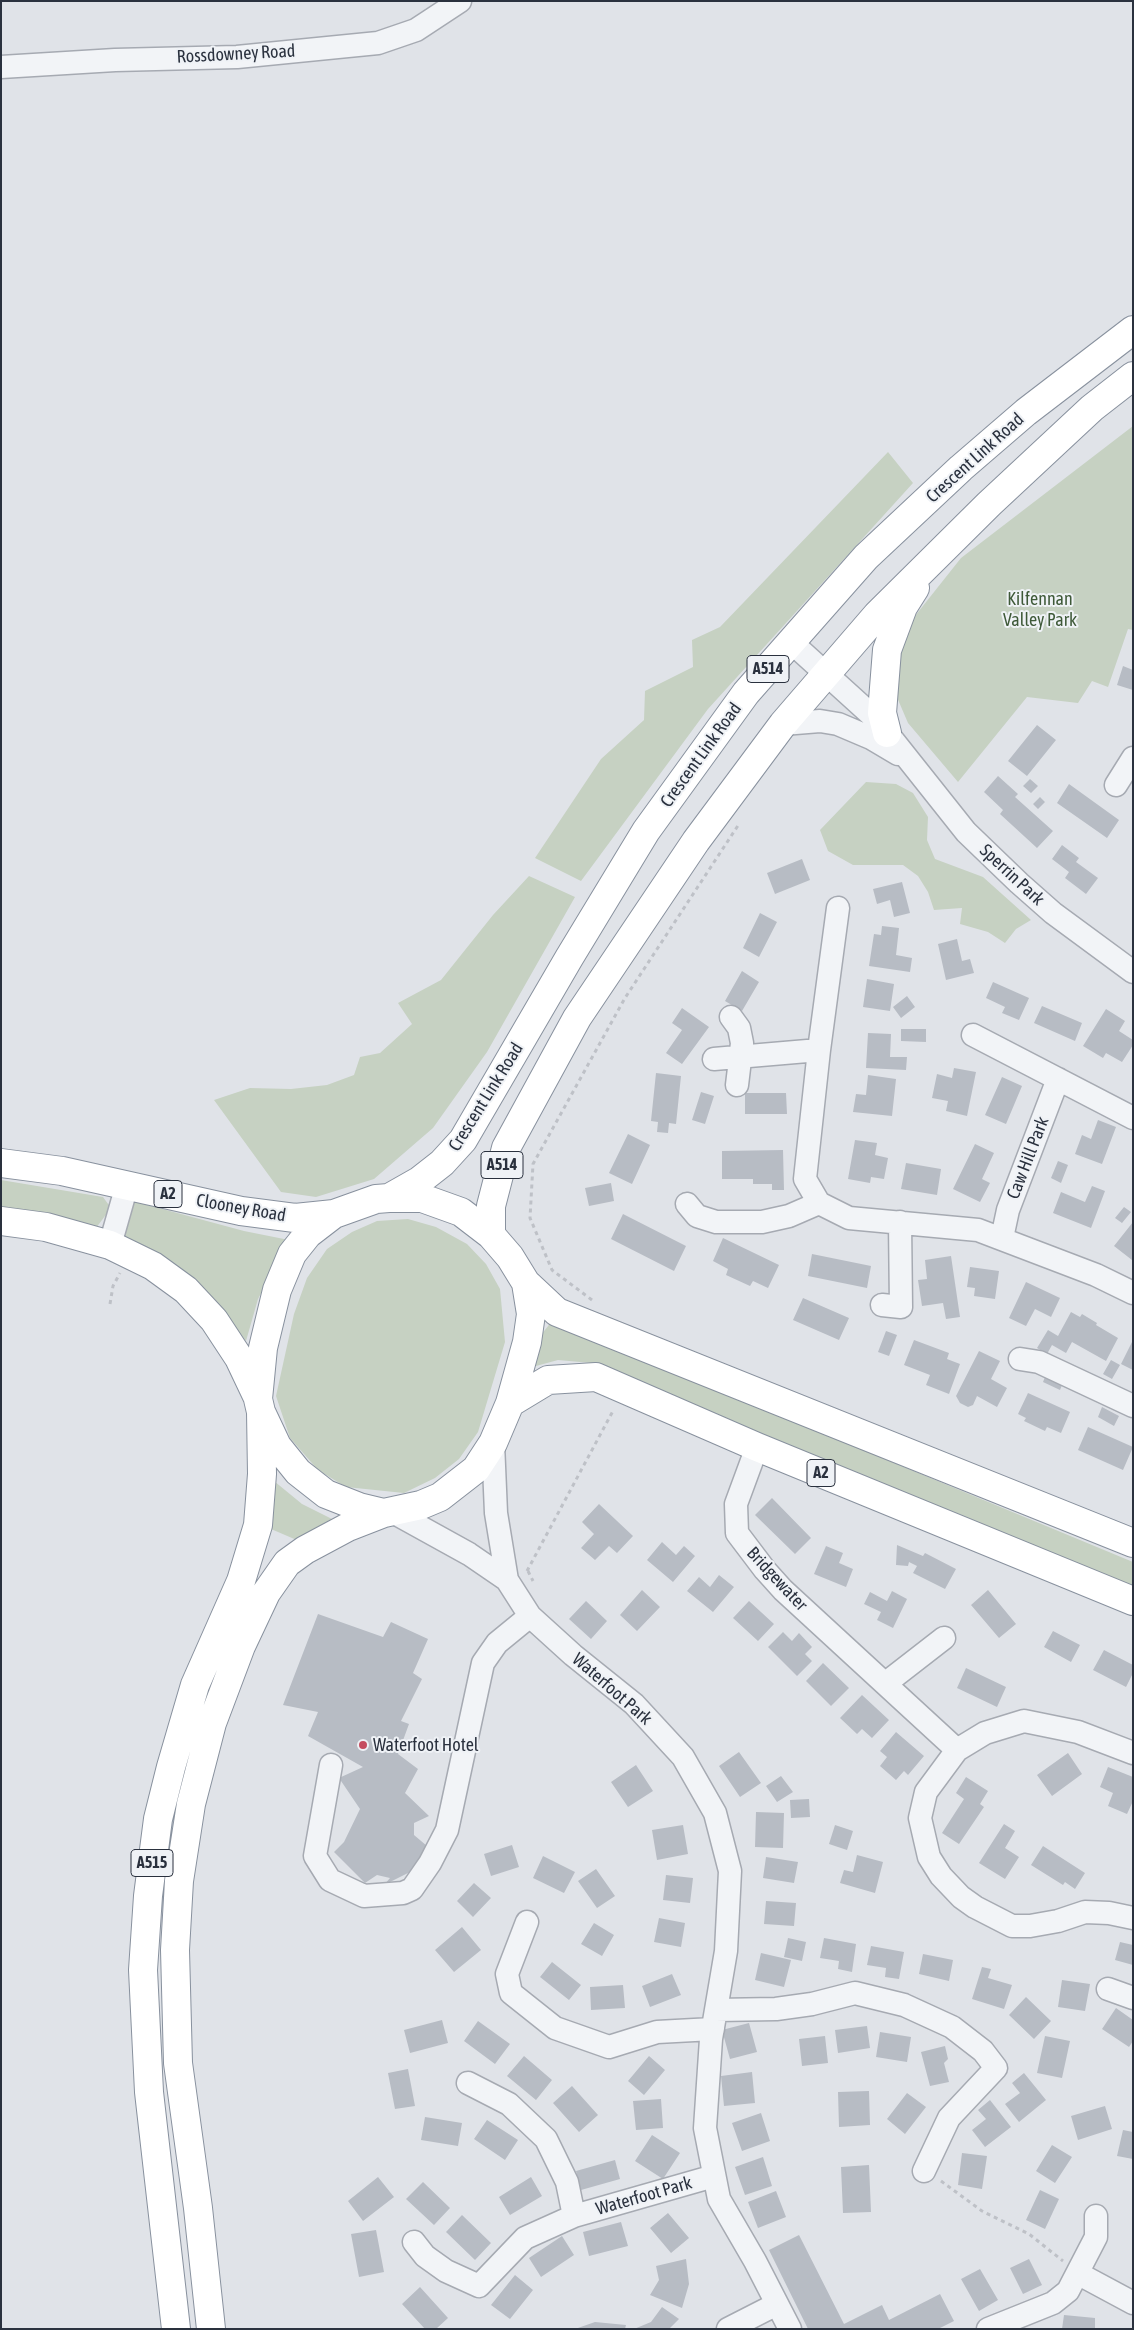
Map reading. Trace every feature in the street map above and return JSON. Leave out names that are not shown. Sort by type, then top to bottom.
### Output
[{"type":"highway","name":"Crescent Link Road","points":[[389,1198],[419,1181],[442,1163],[463,1140],[646,831],[746,693],[866,557],[961,468],[1026,412],[1133,330]]},
{"type":"highway","name":"A514","points":[[491,1235],[492,1206],[506,1148],[577,1018],[696,841],[783,724],[877,615],[988,504],[1092,408],[1133,376]]},
{"type":"highway","points":[[887,733],[882,713],[887,650],[903,607],[930,563]]},
{"type":"highway","name":"Clooney Road","points":[[1,1163],[62,1171],[250,1212],[296,1218],[334,1214]]},
{"type":"highway","name":"A514","points":[[334,1214],[376,1199],[389,1198]]},
{"type":"highway","points":[[389,1198],[422,1198],[461,1212],[491,1235],[510,1257],[526,1283],[557,1312],[1133,1542]]},
{"type":"highway","points":[[260,1406],[259,1375],[263,1348],[277,1290],[292,1254],[308,1234],[334,1214]]},
{"type":"highway","points":[[1,1220],[46,1227],[120,1250],[154,1266],[186,1290],[214,1320],[239,1358],[276,1446],[298,1472],[326,1494],[359,1508],[388,1512],[421,1505],[446,1493],[476,1469],[493,1443],[510,1403],[527,1342],[531,1314],[526,1283]]},
{"type":"highway","name":"A2","points":[[510,1403],[548,1380],[596,1377],[757,1447],[1133,1601]]},
{"type":"highway","name":"A515","points":[[176,2329],[148,2092],[143,1970],[148,1896],[158,1819],[189,1703],[195,1685],[241,1581],[258,1525],[262,1474],[260,1406]]},
{"type":"highway","name":"A515","points":[[211,2329],[198,2208],[178,2062],[175,1950],[179,1881],[191,1804],[212,1723],[241,1646],[266,1593],[287,1563],[305,1550],[348,1527],[388,1512]]},
{"type":"street","name":"Rossdowney Road","points":[[1,67],[115,60],[237,57],[378,42],[416,30],[460,1]]},
{"type":"street","name":"Sperrin Park","points":[[791,642],[877,720],[966,832],[1053,913],[1133,972]]},
{"type":"street","name":"Sperrin Park","points":[[783,724],[820,721],[838,724],[871,738],[909,761]]},
{"type":"street","points":[[1116,785],[1133,758]]},
{"type":"street","points":[[838,908],[819,1050],[805,1180],[819,1203],[849,1218],[978,1230],[1096,1274],[1133,1293]]},
{"type":"street","points":[[731,1017],[738,1028],[742,1042],[737,1085]]},
{"type":"street","points":[[973,1035],[1133,1118]]},
{"type":"street","points":[[714,1059],[819,1050]]},
{"type":"street","name":"Caw Hill Park","points":[[1002,1238],[1008,1210],[1029,1160],[1058,1079]]},
{"type":"street","points":[[120,1250],[127,1185]]},
{"type":"street","points":[[686,1204],[697,1216],[716,1222],[762,1222],[789,1216],[819,1203]]},
{"type":"street","points":[[882,1306],[901,1307],[900,1222]]},
{"type":"street","points":[[1020,1359],[1039,1362],[1133,1406]]},
{"type":"street","name":"Waterfoot Park","points":[[493,1443],[496,1513],[509,1583]]},
{"type":"street","name":"Bridgewater","points":[[757,1447],[736,1504],[737,1533],[764,1570],[783,1590],[957,1750]]},
{"type":"street","name":"Waterfoot Park","points":[[388,1512],[469,1554],[509,1583],[530,1616],[572,1655],[634,1704],[683,1757],[715,1813],[730,1872],[726,1951],[714,2020],[705,2128],[719,2199],[790,2329]]},
{"type":"street","points":[[331,1765],[315,1856],[330,1880],[364,1896],[403,1893],[412,1888],[430,1863],[447,1830],[483,1663],[497,1643],[530,1616]]},
{"type":"street","points":[[886,1683],[944,1638]]},
{"type":"street","points":[[1133,1753],[1078,1732],[1024,1721],[985,1733],[957,1750],[926,1792],[920,1818],[929,1857],[941,1876],[961,1897],[975,1907],[1012,1926],[1030,1926],[1058,1921],[1085,1912],[1109,1913],[1133,1918]]},
{"type":"street","points":[[527,1922],[508,1974],[511,1993],[555,2028],[610,2047],[657,2032],[714,2020],[812,2004],[855,1993],[904,2006],[952,2027],[983,2051],[996,2068],[950,2118],[924,2171]]},
{"type":"street","points":[[1108,1989],[1133,1998]]},
{"type":"street","name":"Waterfoot Park","points":[[468,2083],[509,2104],[546,2138],[566,2182],[574,2216]]},
{"type":"street","name":"Waterfoot Park","points":[[414,2242],[425,2256],[446,2272],[479,2286],[525,2238],[574,2216],[714,2176]]},
{"type":"street","points":[[988,2329],[1054,2303],[1068,2291],[1079,2274],[1096,2237],[1096,2216]]},
{"type":"street","points":[[1079,2274],[1133,2303]]},
{"type":"street","points":[[728,2329],[777,2304]]},
{"type":"path","points":[[596,1304],[552,1270],[530,1218],[533,1164],[624,998],[742,820]]},
{"type":"path","points":[[110,1304],[120,1250]]},
{"type":"path","points":[[509,1583],[528,1571],[616,1406]]},
{"type":"path","points":[[528,1571],[537,1587]]},
{"type":"path","points":[[924,2171],[982,2211],[1029,2234],[1079,2274]]},
{"type":"green space","name":"Kilfennan Valley Park","points":[[1133,426],[1133,630],[1128,629],[1108,687],[1092,681],[1078,703],[1027,697],[958,782],[908,723],[896,695],[897,657],[911,621],[961,558]]},
{"type":"green space","points":[[888,452],[913,483],[708,709],[581,881],[535,858],[601,759],[644,720],[645,691],[693,667],[692,640],[720,627]]},
{"type":"green space","points":[[866,782],[896,784],[913,793],[928,817],[927,840],[935,859],[983,877],[1031,920],[1016,929],[1005,943],[988,932],[960,924],[962,908],[934,910],[928,892],[918,876],[903,865],[853,865],[828,851],[820,830]]},
{"type":"green space","points":[[529,876],[575,897],[487,1052],[433,1128],[374,1179],[316,1197],[281,1192],[214,1100],[250,1088],[291,1089],[327,1085],[354,1075],[360,1057],[380,1053],[412,1024],[398,1003],[441,980],[493,915]]},
{"type":"green space","points":[[1,1180],[103,1197],[111,1208],[96,1228],[1,1214]]},
{"type":"green space","points":[[129,1200],[244,1231],[289,1240],[258,1299],[246,1341],[212,1297],[182,1269],[150,1249],[125,1237],[121,1229]]},
{"type":"green space","points":[[408,1219],[436,1227],[467,1244],[486,1264],[500,1289],[505,1342],[478,1432],[459,1459],[435,1478],[404,1493],[346,1487],[318,1470],[290,1438],[276,1396],[294,1314],[307,1278],[327,1249],[352,1232],[377,1221]]},
{"type":"green space","points":[[552,1321],[1133,1562],[1133,1589],[591,1363],[558,1360],[536,1366],[535,1362],[541,1335]]},
{"type":"green space","points":[[274,1481],[302,1504],[332,1519],[311,1531],[299,1541],[271,1529]]},
{"type":"building","points":[[1123,666],[1133,670],[1133,690],[1117,685]]},
{"type":"building","points":[[1037,725],[1056,740],[1027,776],[1008,761]]},
{"type":"building","points":[[998,776],[1018,794],[1015,797],[1053,831],[1037,848],[1000,814],[1003,810],[984,792]]},
{"type":"building","points":[[1030,779],[1038,786],[1031,793],[1023,786]]},
{"type":"building","points":[[1069,784],[1119,820],[1107,838],[1057,803]]},
{"type":"building","points":[[1040,797],[1045,802],[1038,809],[1033,804]]},
{"type":"building","points":[[1062,845],[1079,858],[1076,862],[1098,878],[1086,894],[1065,878],[1069,872],[1052,859]]},
{"type":"building","points":[[802,859],[810,880],[775,894],[767,873]]},
{"type":"building","points":[[902,882],[910,913],[894,917],[890,900],[877,904],[873,889]]},
{"type":"building","points":[[760,913],[777,922],[759,957],[743,948]]},
{"type":"building","points":[[882,926],[899,928],[896,955],[912,958],[910,972],[869,966],[874,934],[881,935]]},
{"type":"building","points":[[957,939],[962,961],[970,959],[974,973],[946,980],[938,944]]},
{"type":"building","points":[[742,971],[759,982],[742,1011],[725,1001]]},
{"type":"building","points":[[867,979],[894,984],[890,1011],[863,1007]]},
{"type":"building","points":[[993,982],[1029,998],[1019,1020],[1002,1013],[1005,1007],[986,998]]},
{"type":"building","points":[[907,996],[915,1007],[901,1018],[893,1007]]},
{"type":"building","points":[[1042,1006],[1082,1023],[1075,1041],[1034,1023]]},
{"type":"building","points":[[682,1008],[709,1027],[682,1064],[666,1053],[682,1030],[672,1023]]},
{"type":"building","points":[[1106,1009],[1125,1021],[1119,1031],[1133,1040],[1133,1045],[1122,1062],[1106,1053],[1103,1058],[1083,1046]]},
{"type":"building","points":[[901,1029],[926,1029],[926,1042],[901,1041]]},
{"type":"building","points":[[868,1033],[891,1034],[890,1057],[907,1057],[906,1070],[866,1068]]},
{"type":"building","points":[[954,1068],[976,1072],[967,1116],[946,1111],[948,1101],[932,1098],[937,1074],[952,1078]]},
{"type":"building","points":[[656,1073],[681,1076],[676,1124],[669,1123],[668,1133],[657,1132],[658,1122],[651,1121]]},
{"type":"building","points":[[868,1075],[896,1079],[892,1116],[853,1112],[856,1094],[866,1095]]},
{"type":"building","points":[[1002,1077],[1022,1086],[1006,1124],[985,1115]]},
{"type":"building","points":[[701,1092],[714,1096],[705,1124],[692,1120]]},
{"type":"building","points":[[745,1093],[786,1093],[787,1114],[745,1114]]},
{"type":"building","points":[[1098,1120],[1116,1127],[1102,1164],[1075,1154],[1082,1135],[1091,1139]]},
{"type":"building","points":[[628,1134],[650,1145],[632,1184],[609,1173]]},
{"type":"building","points":[[855,1140],[877,1143],[875,1155],[888,1158],[884,1179],[871,1177],[870,1183],[848,1179]]},
{"type":"building","points":[[975,1144],[994,1153],[982,1179],[990,1183],[980,1202],[953,1189]]},
{"type":"building","points":[[783,1150],[784,1190],[772,1190],[772,1184],[753,1184],[753,1179],[722,1179],[722,1151]]},
{"type":"building","points":[[1058,1161],[1068,1165],[1061,1183],[1051,1178]]},
{"type":"building","points":[[906,1163],[941,1169],[937,1195],[901,1189]]},
{"type":"building","points":[[611,1183],[614,1201],[589,1206],[585,1188]]},
{"type":"building","points":[[1092,1186],[1105,1191],[1091,1228],[1053,1213],[1061,1192],[1085,1202]]},
{"type":"building","points":[[1124,1207],[1131,1212],[1122,1223],[1115,1218]]},
{"type":"building","points":[[623,1214],[686,1246],[674,1271],[611,1239]]},
{"type":"building","points":[[1133,1222],[1133,1259],[1132,1260],[1114,1246]]},
{"type":"building","points":[[723,1238],[779,1265],[768,1288],[753,1281],[750,1286],[726,1275],[728,1269],[713,1261]]},
{"type":"building","points":[[812,1254],[871,1266],[867,1288],[808,1276]]},
{"type":"building","points":[[951,1256],[960,1317],[946,1319],[943,1303],[922,1306],[918,1280],[927,1279],[925,1260]]},
{"type":"building","points":[[970,1267],[999,1271],[995,1299],[974,1296],[975,1288],[967,1287]]},
{"type":"building","points":[[1026,1282],[1060,1298],[1051,1317],[1035,1309],[1026,1326],[1009,1318]]},
{"type":"building","points":[[803,1298],[849,1318],[839,1340],[793,1320]]},
{"type":"building","points":[[1071,1312],[1080,1317],[1082,1314],[1118,1338],[1106,1361],[1072,1342],[1066,1353],[1052,1345],[1047,1354],[1037,1348],[1048,1330],[1058,1336]]},
{"type":"building","points":[[886,1331],[897,1335],[889,1356],[878,1352]]},
{"type":"building","points":[[914,1340],[949,1353],[947,1359],[960,1364],[949,1394],[926,1385],[930,1375],[904,1365]]},
{"type":"building","points":[[1133,1340],[1133,1370],[1121,1364]]},
{"type":"building","points":[[979,1351],[1000,1361],[991,1379],[1007,1388],[997,1407],[977,1396],[973,1405],[968,1407],[960,1403],[956,1396]]},
{"type":"building","points":[[1111,1360],[1120,1365],[1112,1379],[1103,1374]]},
{"type":"building","points":[[1047,1372],[1064,1380],[1060,1390],[1043,1382]]},
{"type":"building","points":[[1028,1393],[1070,1412],[1061,1433],[1047,1427],[1045,1431],[1024,1421],[1026,1418],[1018,1414]]},
{"type":"building","points":[[1102,1407],[1119,1416],[1114,1426],[1098,1417]]},
{"type":"building","points":[[1088,1427],[1133,1447],[1123,1470],[1078,1450]]},
{"type":"building","points":[[772,1498],[811,1538],[795,1554],[755,1515]]},
{"type":"building","points":[[599,1504],[633,1536],[617,1553],[609,1546],[595,1560],[581,1548],[594,1534],[582,1522]]},
{"type":"building","points":[[662,1542],[676,1555],[684,1546],[695,1556],[673,1582],[647,1560]]},
{"type":"building","points":[[897,1545],[923,1556],[925,1553],[956,1569],[945,1589],[913,1573],[917,1566],[909,1562],[908,1566],[896,1565]]},
{"type":"building","points":[[826,1546],[843,1553],[839,1563],[853,1569],[846,1587],[814,1574]]},
{"type":"building","points":[[719,1575],[734,1587],[713,1612],[687,1591],[699,1577],[710,1587]]},
{"type":"building","points":[[642,1590],[660,1607],[637,1631],[620,1615]]},
{"type":"building","points":[[988,1590],[1016,1624],[999,1638],[971,1605]]},
{"type":"building","points":[[892,1591],[907,1599],[893,1628],[877,1620],[881,1612],[864,1604],[870,1592],[887,1601]]},
{"type":"building","points":[[586,1601],[607,1621],[591,1639],[569,1619]]},
{"type":"building","points":[[749,1601],[774,1624],[758,1641],[733,1618]]},
{"type":"building","name":"Waterfoot Hotel","points":[[318,1614],[383,1637],[391,1622],[428,1639],[413,1673],[422,1679],[401,1721],[409,1724],[398,1754],[418,1769],[405,1793],[429,1816],[414,1823],[414,1835],[427,1846],[428,1863],[384,1885],[390,1878],[377,1875],[365,1883],[334,1852],[344,1842],[360,1809],[339,1778],[363,1767],[308,1736],[318,1712],[283,1705]]},
{"type":"building","points":[[1053,1631],[1080,1645],[1071,1662],[1044,1647]]},
{"type":"building","points":[[783,1632],[792,1641],[799,1633],[812,1647],[805,1654],[812,1661],[797,1676],[768,1647]]},
{"type":"building","points":[[1104,1650],[1133,1665],[1133,1673],[1126,1687],[1093,1670]]},
{"type":"building","points":[[823,1663],[849,1688],[831,1706],[806,1681]]},
{"type":"building","points":[[966,1668],[1006,1687],[997,1707],[957,1688]]},
{"type":"building","points":[[862,1695],[889,1720],[872,1738],[862,1729],[857,1734],[840,1718]]},
{"type":"building","points":[[896,1732],[924,1756],[908,1775],[904,1771],[896,1780],[880,1766],[887,1757],[880,1751]]},
{"type":"building","points":[[739,1752],[761,1783],[740,1797],[719,1766]]},
{"type":"building","points":[[1068,1753],[1082,1774],[1052,1796],[1037,1775]]},
{"type":"building","points":[[636,1765],[653,1791],[628,1807],[611,1782]]},
{"type":"building","points":[[1108,1767],[1133,1777],[1133,1801],[1127,1814],[1108,1806],[1113,1793],[1100,1787]]},
{"type":"building","points":[[781,1776],[793,1792],[777,1802],[766,1786]]},
{"type":"building","points":[[966,1777],[988,1791],[980,1804],[984,1807],[959,1844],[942,1833],[964,1799],[956,1793]]},
{"type":"building","points":[[809,1799],[810,1817],[791,1818],[790,1800]]},
{"type":"building","points":[[756,1812],[784,1813],[783,1848],[755,1847]]},
{"type":"building","points":[[1004,1824],[1015,1831],[1005,1848],[1019,1857],[1005,1879],[979,1863]]},
{"type":"building","points":[[683,1825],[688,1854],[657,1860],[652,1830]]},
{"type":"building","points":[[835,1825],[853,1831],[847,1850],[829,1844]]},
{"type":"building","points":[[512,1845],[519,1867],[491,1876],[484,1854]]},
{"type":"building","points":[[1043,1846],[1085,1873],[1075,1889],[1065,1882],[1063,1885],[1031,1865]]},
{"type":"building","points":[[857,1855],[883,1862],[875,1893],[840,1883],[844,1870],[853,1872]]},
{"type":"building","points":[[543,1856],[575,1872],[564,1893],[533,1878]]},
{"type":"building","points":[[766,1857],[798,1862],[794,1883],[763,1878]]},
{"type":"building","points":[[596,1869],[615,1896],[597,1908],[578,1881]]},
{"type":"building","points":[[666,1875],[693,1878],[690,1903],[663,1900]]},
{"type":"building","points":[[474,1883],[491,1898],[473,1917],[457,1901]]},
{"type":"building","points":[[766,1901],[796,1903],[794,1926],[764,1924]]},
{"type":"building","points":[[659,1918],[685,1923],[681,1947],[654,1942]]},
{"type":"building","points":[[594,1923],[614,1935],[602,1956],[581,1944]]},
{"type":"building","points":[[462,1927],[481,1950],[454,1972],[435,1950]]},
{"type":"building","points":[[788,1938],[806,1942],[802,1961],[784,1957]]},
{"type":"building","points":[[824,1938],[856,1944],[852,1972],[838,1969],[839,1961],[820,1958]]},
{"type":"building","points":[[1120,1942],[1133,1945],[1133,1965],[1115,1960]]},
{"type":"building","points":[[871,1946],[904,1952],[899,1979],[885,1977],[886,1968],[867,1965]]},
{"type":"building","points":[[761,1953],[791,1960],[784,1987],[755,1980]]},
{"type":"building","points":[[923,1954],[953,1960],[949,1981],[919,1974]]},
{"type":"building","points":[[552,1962],[581,1985],[569,2000],[540,1977]]},
{"type":"building","points":[[982,1967],[991,1969],[988,1978],[1012,1985],[1004,2009],[972,1999]]},
{"type":"building","points":[[672,1974],[681,1995],[650,2007],[642,1986]]},
{"type":"building","points":[[1062,1980],[1090,1984],[1085,2011],[1058,2007]]},
{"type":"building","points":[[623,1985],[625,2008],[591,2010],[590,1987]]},
{"type":"building","points":[[1026,1997],[1051,2021],[1034,2039],[1009,2015]]},
{"type":"building","points":[[1116,2008],[1133,2020],[1133,2041],[1129,2047],[1102,2029]]},
{"type":"building","points":[[442,2020],[448,2043],[410,2053],[404,2030]]},
{"type":"building","points":[[478,2021],[510,2044],[495,2064],[464,2041]]},
{"type":"building","points":[[749,2023],[757,2052],[730,2059],[722,2030]]},
{"type":"building","points":[[867,2026],[870,2048],[838,2053],[835,2030]]},
{"type":"building","points":[[880,2032],[911,2037],[907,2062],[876,2057]]},
{"type":"building","points":[[825,2036],[828,2063],[802,2066],[799,2039]]},
{"type":"building","points":[[1045,2036],[1070,2041],[1062,2078],[1037,2073]]},
{"type":"building","points":[[945,2046],[948,2059],[944,2063],[949,2082],[930,2086],[921,2052]]},
{"type":"building","points":[[524,2056],[552,2080],[536,2100],[507,2076]]},
{"type":"building","points":[[649,2056],[665,2070],[644,2095],[628,2081]]},
{"type":"building","points":[[408,2069],[415,2106],[395,2109],[388,2073]]},
{"type":"building","points":[[752,2072],[755,2103],[724,2106],[721,2076]]},
{"type":"building","points":[[1024,2073],[1046,2100],[1019,2122],[1005,2104],[1020,2093],[1012,2083]]},
{"type":"building","points":[[572,2086],[598,2115],[579,2132],[553,2103]]},
{"type":"building","points":[[869,2091],[870,2125],[839,2127],[838,2092]]},
{"type":"building","points":[[907,2093],[926,2107],[905,2134],[887,2119]]},
{"type":"building","points":[[661,2099],[663,2128],[636,2130],[633,2101]]},
{"type":"building","points":[[990,2100],[1011,2127],[985,2147],[972,2130],[986,2119],[978,2110]]},
{"type":"building","points":[[1105,2106],[1112,2129],[1078,2140],[1071,2116]]},
{"type":"building","points":[[761,2113],[770,2141],[742,2151],[732,2123]]},
{"type":"building","points":[[425,2117],[462,2123],[458,2146],[421,2140]]},
{"type":"building","points":[[487,2120],[518,2140],[505,2160],[474,2139]]},
{"type":"building","points":[[1123,2130],[1133,2132],[1133,2159],[1117,2156]]},
{"type":"building","points":[[652,2135],[680,2153],[663,2179],[635,2161]]},
{"type":"building","points":[[1052,2145],[1072,2157],[1055,2183],[1036,2171]]},
{"type":"building","points":[[962,2153],[987,2156],[982,2189],[958,2185]]},
{"type":"building","points":[[763,2157],[772,2186],[745,2195],[735,2167]]},
{"type":"building","points":[[615,2160],[620,2179],[581,2190],[576,2171]]},
{"type":"building","points":[[869,2165],[871,2212],[843,2213],[841,2167]]},
{"type":"building","points":[[378,2177],[394,2197],[363,2221],[348,2201]]},
{"type":"building","points":[[531,2177],[542,2196],[510,2215],[499,2197]]},
{"type":"building","points":[[423,2182],[450,2208],[434,2225],[406,2199]]},
{"type":"building","points":[[1040,2190],[1059,2199],[1045,2229],[1026,2220]]},
{"type":"building","points":[[776,2191],[786,2217],[758,2228],[748,2202]]},
{"type":"building","points":[[668,2213],[689,2238],[671,2253],[650,2228]]},
{"type":"building","points":[[462,2215],[491,2243],[475,2260],[446,2232]]},
{"type":"building","points":[[621,2222],[628,2246],[589,2256],[583,2232]]},
{"type":"building","points":[[376,2230],[384,2272],[359,2277],[351,2234]]},
{"type":"building","points":[[799,2235],[844,2324],[882,2305],[889,2320],[940,2294],[954,2321],[938,2329],[808,2329],[769,2250]]},
{"type":"building","points":[[562,2236],[574,2255],[541,2277],[529,2258]]},
{"type":"building","points":[[686,2259],[689,2284],[682,2308],[650,2295],[659,2280],[656,2266]]},
{"type":"building","points":[[1029,2259],[1042,2285],[1023,2294],[1010,2268]]},
{"type":"building","points":[[980,2269],[998,2300],[979,2311],[961,2279]]},
{"type":"building","points":[[515,2275],[533,2290],[510,2319],[491,2305]]},
{"type":"building","points":[[420,2287],[448,2318],[436,2329],[425,2329],[402,2304]]},
{"type":"building","points":[[662,2307],[679,2319],[669,2329],[634,2329],[651,2322]]},
{"type":"building","points":[[1064,2315],[1095,2318],[1095,2329],[1062,2329]]},
{"type":"building","points":[[595,2322],[626,2325],[625,2329],[575,2329]]},
{"type":"place","name":"Waterfoot Hotel","points":[[363,1745]]}]
